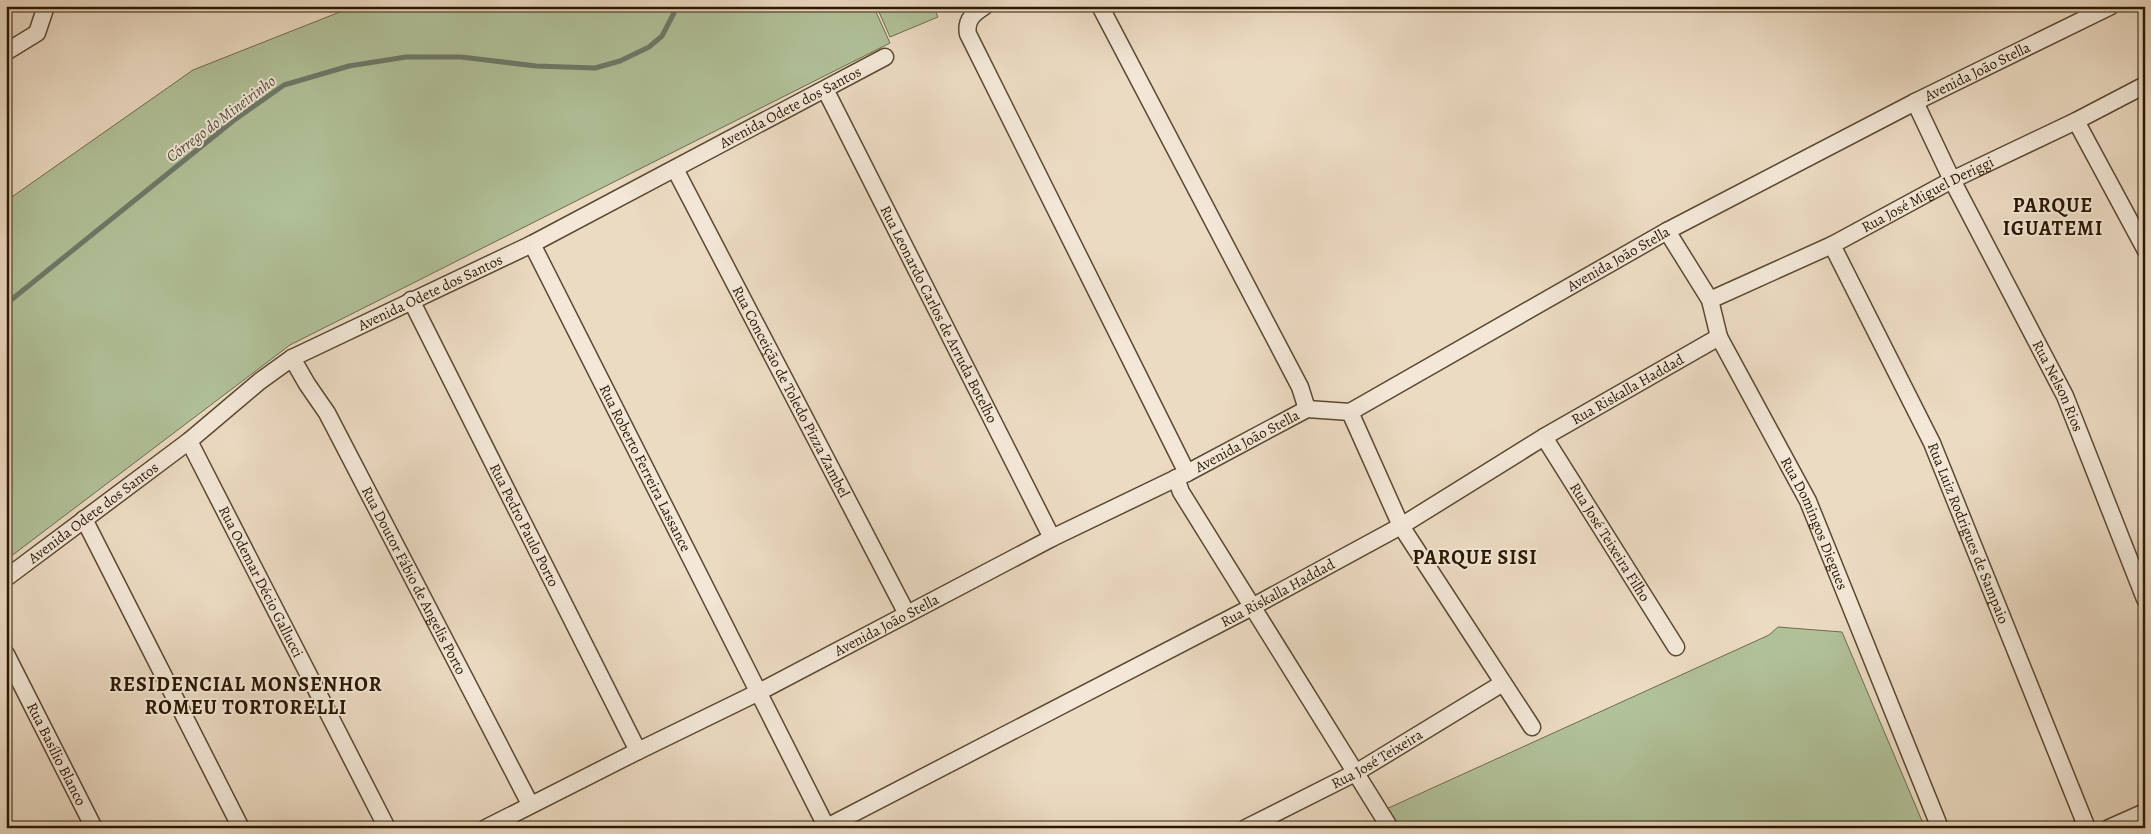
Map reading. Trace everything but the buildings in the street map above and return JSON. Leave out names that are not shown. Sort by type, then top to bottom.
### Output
[{"type":"street","points":[[6,52],[37,33],[46,6]]},
{"type":"street","points":[[985,6],[968,21],[968,34],[1181,475],[1182,492],[1390,828]]},
{"type":"street","points":[[1100,6],[1300,388],[1307,409]]},
{"type":"street","name":"Avenida João Stella","points":[[486,828],[530,804],[760,692],[1052,538],[1181,475],[1307,409],[1350,412],[1667,231],[1915,102],[2111,6]]},
{"type":"street","name":"Avenida Odete dos Santos","points":[[6,578],[189,442],[260,381],[292,358],[410,300],[532,244],[826,90],[885,57]]},
{"type":"street","name":"Rua José Miguel Deriggi","points":[[1710,300],[1832,245],[1952,180],[2145,85]]},
{"type":"street","name":"Rua Leonardo Carlos de Arruda Botelho","points":[[826,90],[1052,538]]},
{"type":"street","name":"Rua Nelson Rios","points":[[1915,102],[1952,180],[2065,396],[2145,599]]},
{"type":"street","points":[[2076,120],[2145,249]]},
{"type":"street","name":"Rua Conceição de Toledo Pizza Zambel","points":[[675,169],[907,614]]},
{"type":"street","name":"Rua Domingos Diegues","points":[[1667,231],[1710,300],[1719,336],[1808,501],[1940,828]]},
{"type":"street","name":"Rua Roberto Ferreira Lassance","points":[[532,244],[760,692],[826,827]]},
{"type":"street","name":"Rua Luiz Rodrigues de Sampaio","points":[[1832,245],[1932,443],[2087,828]]},
{"type":"street","name":"Rua Pedro Paulo Porto","points":[[410,300],[638,751]]},
{"type":"street","name":"Rua Riskalla Haddad","points":[[826,827],[1252,607],[1401,526],[1544,437],[1719,336]]},
{"type":"street","name":"Rua Doutor Fábio de Angelis Porto","points":[[292,358],[306,384],[327,413],[530,804]]},
{"type":"street","points":[[1350,412],[1401,526],[1532,727]]},
{"type":"street","name":"Rua José Teixeira Filho","points":[[1544,437],[1676,647]]},
{"type":"street","name":"Rua Odemar Décio Gallucci","points":[[189,442],[388,828]]},
{"type":"street","points":[[84,519],[241,828]]},
{"type":"street","name":"Rua Basílio Blanco","points":[[6,654],[94,828]]},
{"type":"street","name":"Rua José Teixeira","points":[[1246,828],[1357,772],[1503,683]]},
{"type":"street","points":[[2109,828],[2145,812]]},
{"type":"green space","points":[[355,6],[890,6],[876,12],[890,43],[290,345],[6,560],[6,201],[193,70]]},
{"type":"green space","points":[[892,6],[933,6],[938,17],[890,37],[879,12]]},
{"type":"green space","points":[[1778,627],[1842,632],[1925,828],[1395,828],[1384,810],[1769,635]]},
{"type":"waterway","name":"Córrego do Mineirinho","points":[[6,304],[233,121],[284,85],[349,66],[406,57],[461,57],[536,66],[595,68],[620,61],[649,47],[662,36],[674,13],[674,6]]},
{"type":"district","name":"PARQUE IGUATEMI","points":[[2053,216]]},
{"type":"district","name":"PARQUE SISI","points":[[1475,557]]},
{"type":"district","name":"RESIDENCIAL MONSENHOR ROMEU TORTORELLI","points":[[246,696]]}]
